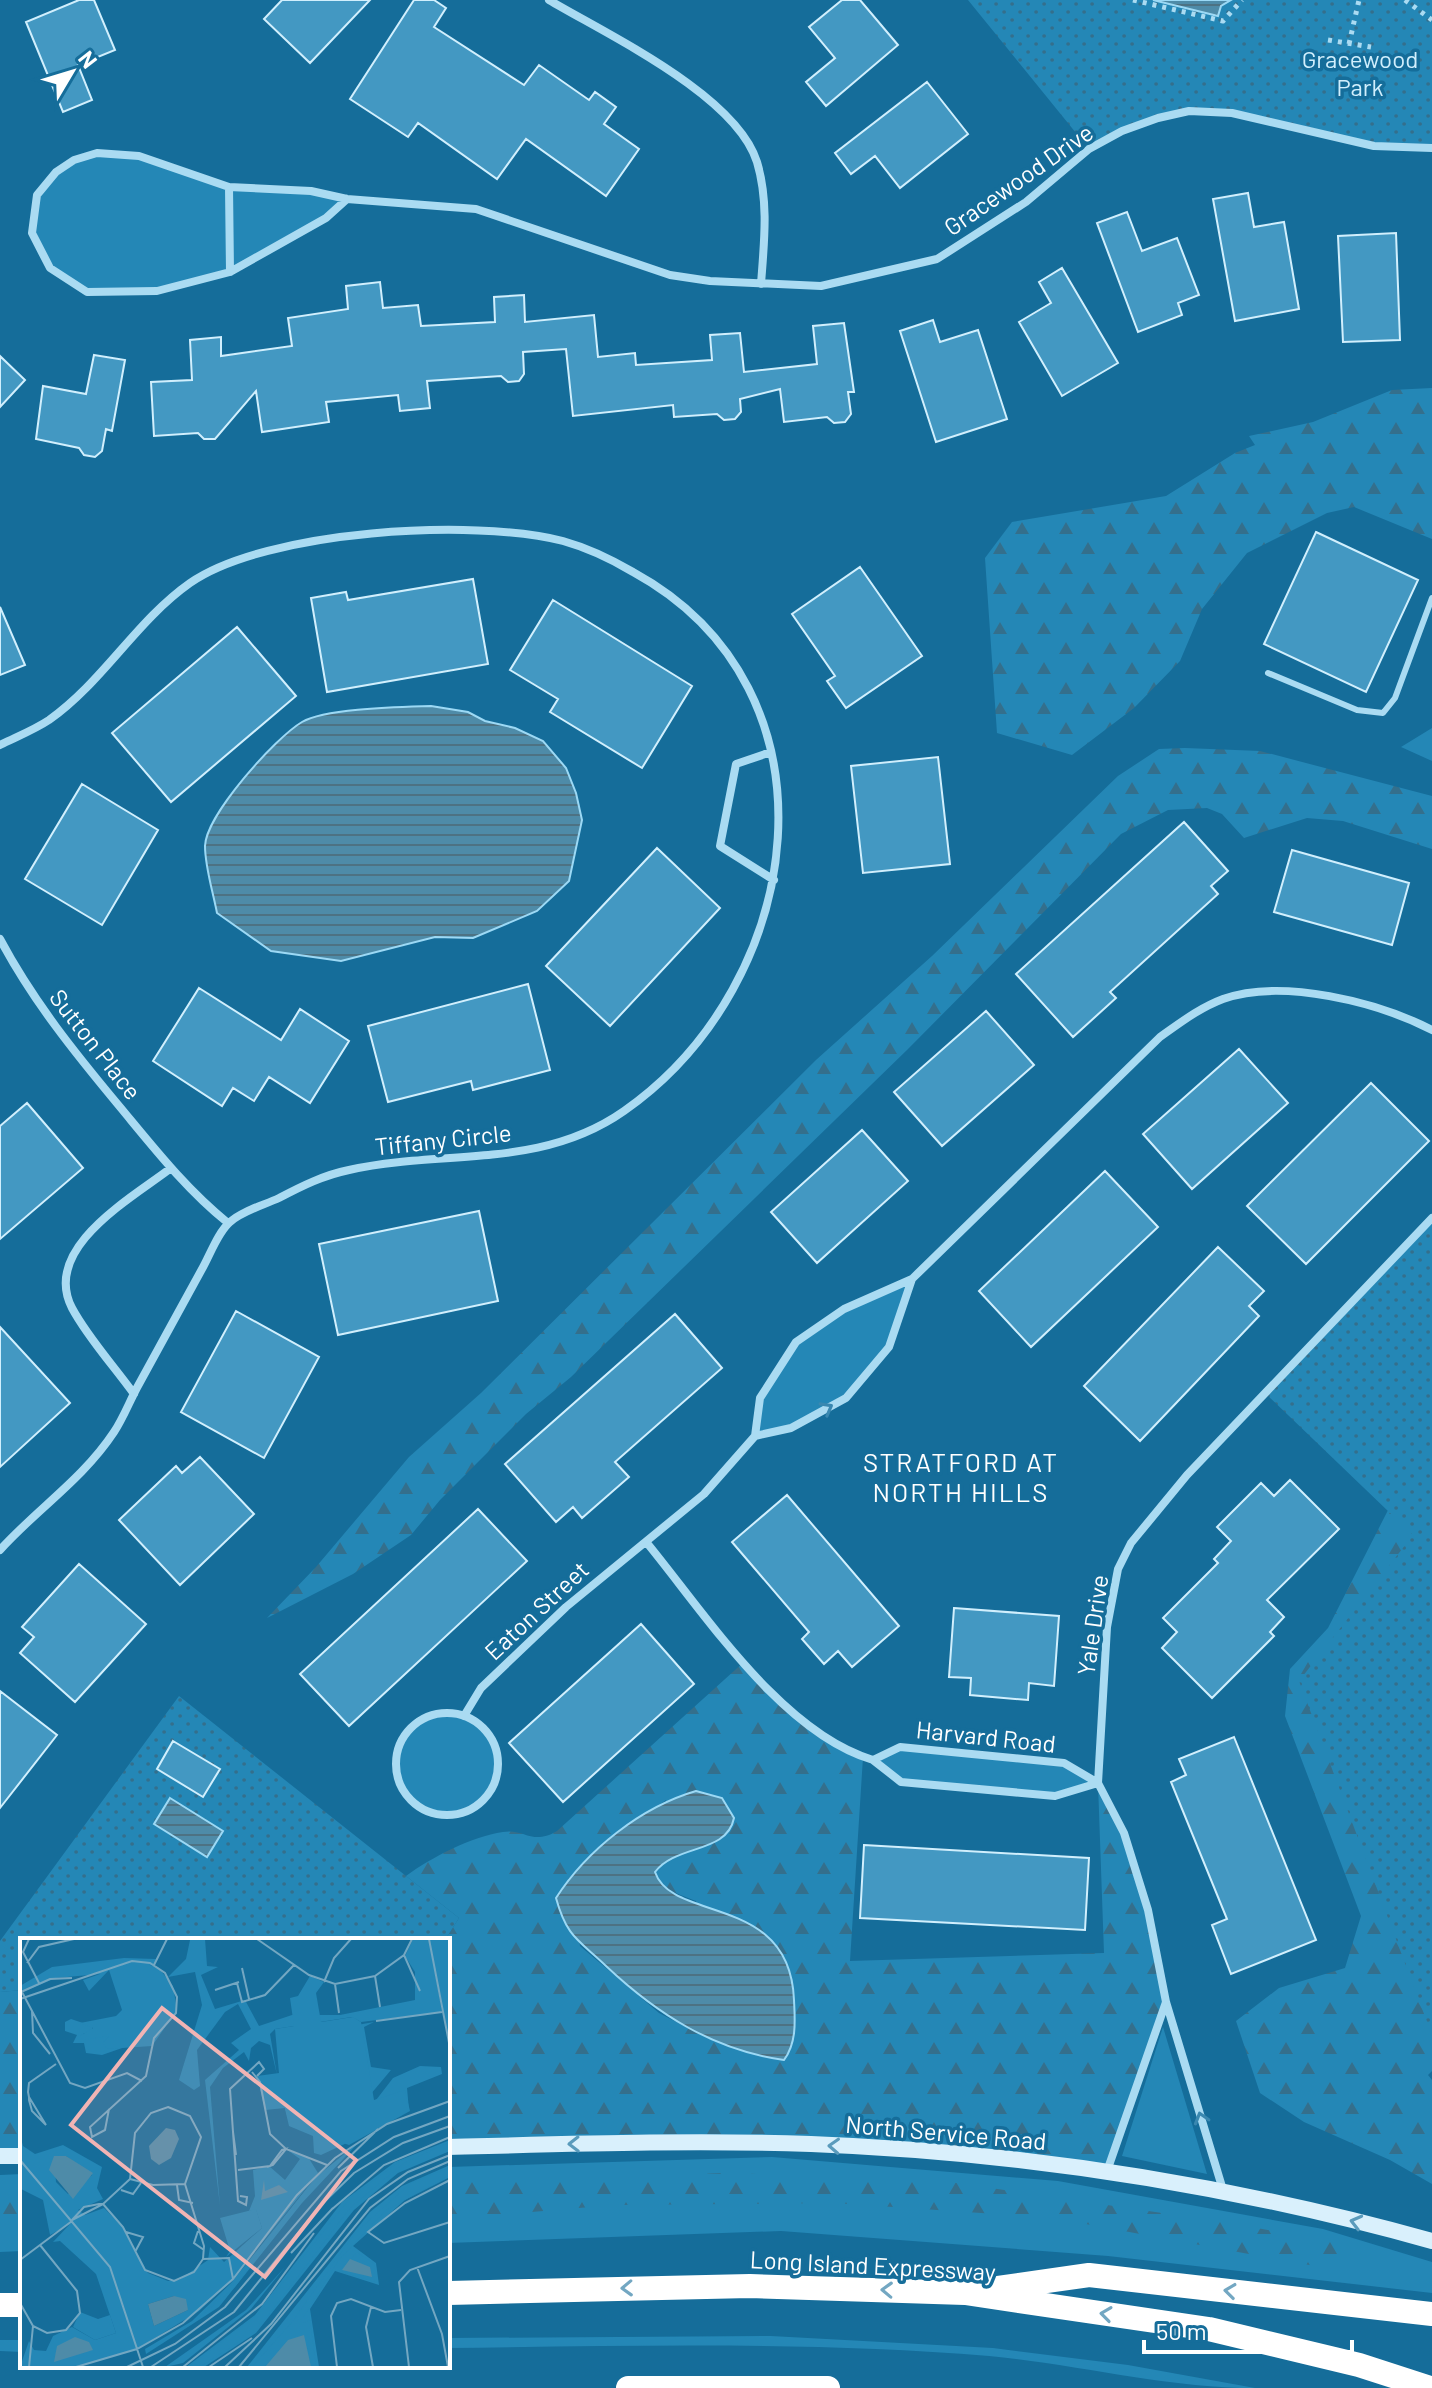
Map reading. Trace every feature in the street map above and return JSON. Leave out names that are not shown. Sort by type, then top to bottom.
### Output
[{"type":"highway","points":[[965,2293],[1089,2275],[1432,2314]]},
{"type":"highway","name":"Long Island Expressway","points":[[450,2293],[750,2286],[965,2293],[1221,2332],[1359,2365],[1430,2388]]},
{"type":"highway","points":[[628,2388],[828,2388]]},
{"type":"main road","name":"North Service Road","points":[[450,2147],[812,2144],[1017,2161],[1224,2193],[1432,2241]]},
{"type":"street","points":[[549,0],[692,87],[717,105],[741,132],[756,159],[764,199],[761,284]]},
{"type":"street","name":"Gracewood Drive","points":[[229,187],[311,191],[347,199],[476,209],[670,275],[821,286],[937,259],[1026,202],[1089,149],[1122,131],[1189,111],[1232,113],[1374,146],[1432,148]]},
{"type":"street","points":[[230,272],[229,187],[139,156],[97,153],[74,160],[56,172],[37,195],[32,233],[50,268],[87,292],[157,291],[230,272],[326,218],[347,199]]},
{"type":"street","name":"Tiffany Circle","points":[[0,745],[49,720],[98,675],[154,614],[192,581],[252,552],[315,539],[456,531],[522,534],[563,541],[603,555],[661,587],[710,633],[737,668],[763,722],[779,797],[779,859],[774,880],[762,926],[731,991],[709,1028],[680,1065],[621,1113],[555,1144],[506,1156],[407,1161],[318,1178],[228,1223]]},
{"type":"street","points":[[771,752],[736,764],[720,846],[774,880]]},
{"type":"street","name":"Sutton Place","points":[[0,939],[24,985],[59,1033],[171,1168],[228,1223]]},
{"type":"street","points":[[1224,2193],[1166,2002],[1148,1910],[1124,1833],[1098,1783],[1055,1796],[901,1782],[873,1760],[852,1754],[806,1726],[775,1698],[647,1543],[692,1506],[755,1436],[760,1398],[796,1342],[844,1309],[912,1279],[1160,1037],[1197,1011],[1226,998],[1266,991],[1320,995],[1370,1006],[1432,1030]]},
{"type":"street","points":[[134,1394],[70,1306],[67,1270],[79,1243],[93,1229],[171,1168]]},
{"type":"street","name":"Yale Drive","points":[[1098,1783],[1107,1627],[1118,1569],[1131,1543],[1187,1475],[1432,1218]]},
{"type":"street","points":[[0,1550],[85,1471],[116,1429],[228,1223]]},
{"type":"street","points":[[755,1436],[791,1428],[846,1398],[889,1347],[912,1279]]},
{"type":"street","name":"Eaton Street","points":[[464,1716],[481,1688],[566,1607],[647,1543]]},
{"type":"street","points":[[450,1713],[464,1716],[479,1725],[491,1738],[497,1755],[497,1772],[491,1789],[480,1802],[450,1815],[433,1813],[405,1794],[398,1778],[396,1760],[400,1743],[421,1719],[450,1713]]},
{"type":"street","name":"Harvard Road","points":[[873,1760],[900,1747],[1064,1763],[1098,1783]]},
{"type":"street","points":[[1106,2174],[1166,2002]]},
{"type":"lane","points":[[1268,673],[1357,710],[1383,713],[1395,698],[1432,598]]},
{"type":"path","points":[[1133,0],[1223,21],[1242,0]]},
{"type":"path","points":[[1349,44],[1359,0]]},
{"type":"path","points":[[1405,0],[1432,20]]},
{"type":"path","points":[[1328,40],[1371,47]]},
{"type":"green space","name":"Gracewood Park","points":[[968,0],[1432,0],[1432,148],[1374,146],[1287,124],[1189,111],[1158,118],[1089,149]]},
{"type":"green space","points":[[97,153],[139,156],[229,187],[311,191],[347,199],[326,218],[230,272],[157,291],[87,292],[50,268],[32,233],[33,209],[56,172]]},
{"type":"green space","points":[[1432,388],[1432,539],[1354,507],[1327,513],[1247,553],[1202,609],[1180,661],[1134,708],[1072,755],[997,733],[985,558],[1012,522],[1166,496],[1235,453],[1255,445],[1249,436],[1313,422],[1392,390]]},
{"type":"green space","points":[[1432,728],[1432,761],[1401,747]]},
{"type":"green space","points":[[1159,749],[1260,751],[1432,796],[1432,849],[1343,821],[1307,818],[1244,838],[1222,814],[1207,808],[1168,810],[1121,834],[908,1049],[571,1377],[526,1414],[440,1500],[411,1535],[353,1574],[267,1618],[316,1567],[409,1457],[481,1393],[816,1060],[932,956],[1118,776]]},
{"type":"green space","points":[[1432,1218],[1432,2035],[1299,1681],[1413,1535],[1265,1393]]},
{"type":"green space","points":[[912,1279],[889,1347],[846,1398],[791,1428],[755,1436],[760,1398],[796,1342],[844,1309]]},
{"type":"green space","points":[[1432,1449],[1432,2071],[1428,2075],[1432,2080],[1432,2184],[1390,2160],[1304,2122],[1260,2093],[1236,2021],[1279,1988],[1345,1968],[1361,1916],[1285,1716],[1290,1669],[1328,1628],[1410,1467]]},
{"type":"green space","points":[[745,1661],[806,1726],[863,1757],[850,1961],[1104,1953],[1098,1783],[1124,1833],[1148,1910],[1166,2002],[1106,2174],[914,2151],[450,2147],[450,1938],[446,1938],[459,1918],[406,1876],[440,1855],[478,1838],[510,1831],[534,1837],[557,1831]],"holes":[[[666,1800],[666,1858],[655,1872],[666,1887],[696,1901],[735,2046],[709,2039],[659,2013],[580,1946],[568,1879],[589,1856]]]},
{"type":"green space","points":[[179,1696],[459,1918],[446,1938],[20,1938],[20,1990],[0,1992],[0,1941]]},
{"type":"green space","points":[[447,1713],[466,1717],[483,1728],[494,1745],[498,1764],[494,1783],[483,1800],[466,1811],[447,1815],[428,1811],[411,1800],[400,1783],[396,1764],[400,1745],[411,1728],[428,1717]]},
{"type":"green space","points":[[900,1747],[1064,1763],[1098,1783],[1055,1796],[901,1782],[873,1760]]},
{"type":"green space","points":[[20,1990],[20,2156],[0,2156],[0,1992]]},
{"type":"green space","points":[[1163,2027],[1207,2174],[1122,2156]]},
{"type":"green space","points":[[772,2157],[1058,2181],[1323,2229],[1432,2262],[1432,2293],[1108,2256],[781,2231],[450,2243],[450,2167]]},
{"type":"green space","points":[[727,2173],[943,2181],[1224,2222],[1334,2242],[1354,2259],[1342,2271],[1053,2218],[834,2203],[614,2205],[450,2219],[450,2183]]},
{"type":"green space","points":[[20,2174],[20,2251],[0,2252],[0,2175]]},
{"type":"green space","points":[[0,2178],[20,2178],[20,2219],[0,2220]]},
{"type":"green space","points":[[771,2336],[993,2348],[1128,2365],[1255,2388],[1188,2384],[1022,2360],[921,2351],[719,2346],[450,2348],[450,2338]]},
{"type":"green space","points":[[0,2340],[20,2340],[20,2352],[0,2351]]},
{"type":"shaded area","points":[[1153,0],[1231,0],[1221,6],[1218,16]]},
{"type":"shaded area","points":[[431,706],[468,712],[485,721],[515,728],[543,741],[566,768],[582,820],[569,881],[537,911],[473,938],[435,937],[341,961],[271,951],[217,913],[205,854],[208,832],[229,797],[276,744],[302,722],[313,717],[365,709]]},
{"type":"shaded area","points":[[696,1791],[722,1798],[734,1818],[729,1830],[722,1838],[675,1857],[655,1872],[666,1888],[753,1926],[773,1942],[788,1966],[794,2000],[793,2039],[784,2060],[733,2048],[666,2014],[645,2000],[581,1944],[560,1911],[556,1898],[599,1847],[655,1808]]},
{"type":"shaded area","points":[[170,1798],[223,1831],[207,1857],[154,1824]]},
{"type":"building","points":[[79,0],[94,0],[115,50],[78,65],[92,100],[63,112],[26,22]]},
{"type":"building","points":[[282,0],[370,0],[310,63],[264,19]]},
{"type":"building","points":[[414,0],[434,0],[446,8],[434,27],[524,85],[539,65],[589,100],[595,92],[616,107],[604,124],[639,149],[606,196],[526,139],[497,179],[418,123],[408,137],[350,99]]},
{"type":"building","points":[[842,0],[860,0],[898,45],[826,106],[806,82],[835,58],[809,27]]},
{"type":"building","points":[[927,82],[968,134],[900,188],[875,156],[851,174],[835,153]]},
{"type":"building","points":[[1248,193],[1254,227],[1284,222],[1299,309],[1235,321],[1213,199]]},
{"type":"building","points":[[1127,212],[1142,251],[1177,238],[1199,295],[1178,303],[1182,315],[1138,332],[1097,223]]},
{"type":"building","points":[[1396,233],[1400,340],[1343,342],[1338,236]]},
{"type":"building","points":[[1062,268],[1118,363],[1062,396],[1019,322],[1051,303],[1039,282]]},
{"type":"building","points":[[380,282],[383,308],[418,305],[421,326],[495,322],[494,297],[524,295],[525,322],[594,315],[598,357],[635,353],[636,365],[712,360],[710,335],[740,333],[744,372],[817,364],[813,326],[844,323],[854,392],[848,392],[851,414],[845,422],[834,423],[827,417],[784,422],[780,389],[740,399],[741,412],[735,419],[724,420],[717,414],[674,417],[673,405],[573,416],[566,349],[523,352],[524,374],[519,381],[508,382],[501,376],[427,381],[430,408],[400,411],[398,395],[326,402],[329,422],[262,432],[256,391],[215,439],[204,439],[198,433],[154,436],[151,382],[192,380],[190,340],[221,337],[221,356],[292,346],[288,318],[348,309],[346,286]]},
{"type":"building","points":[[933,320],[940,342],[978,330],[1007,419],[936,442],[900,331]]},
{"type":"building","points":[[94,355],[125,360],[112,431],[106,429],[102,451],[95,457],[84,455],[79,448],[36,439],[43,386],[86,394]]},
{"type":"building","points":[[0,356],[25,380],[0,407]]},
{"type":"building","points":[[1316,532],[1418,580],[1366,692],[1264,644]]},
{"type":"building","points":[[860,567],[922,656],[846,708],[827,681],[835,676],[792,614]]},
{"type":"building","points":[[473,579],[488,664],[327,692],[311,598],[346,592],[348,600]]},
{"type":"building","points":[[553,600],[692,686],[642,768],[550,712],[558,699],[510,670]]},
{"type":"building","points":[[0,607],[25,665],[0,675]]},
{"type":"building","points":[[237,627],[296,696],[171,802],[112,733]]},
{"type":"building","points":[[938,757],[950,864],[863,873],[851,766]]},
{"type":"building","points":[[82,784],[158,830],[102,925],[25,879]]},
{"type":"building","points":[[1184,822],[1228,871],[1211,886],[1218,894],[1110,992],[1116,998],[1073,1037],[1016,974]]},
{"type":"building","points":[[657,848],[720,908],[610,1026],[546,966]]},
{"type":"building","points":[[1292,850],[1409,883],[1392,945],[1274,912]]},
{"type":"building","points":[[528,984],[550,1070],[473,1090],[471,1081],[388,1102],[368,1026]]},
{"type":"building","points":[[199,988],[281,1040],[300,1009],[349,1041],[310,1103],[269,1077],[254,1101],[233,1088],[222,1106],[153,1061]]},
{"type":"building","points":[[986,1011],[1034,1065],[942,1146],[894,1092]]},
{"type":"building","points":[[1239,1049],[1288,1103],[1192,1189],[1143,1134]]},
{"type":"building","points":[[1371,1083],[1429,1141],[1306,1264],[1247,1206]]},
{"type":"building","points":[[27,1103],[83,1168],[0,1239],[0,1126]]},
{"type":"building","points":[[862,1130],[908,1181],[817,1263],[771,1212]]},
{"type":"building","points":[[1105,1171],[1158,1227],[1031,1347],[979,1291]]},
{"type":"building","points":[[479,1211],[498,1301],[338,1335],[319,1244]]},
{"type":"building","points":[[1218,1247],[1264,1291],[1249,1306],[1259,1316],[1140,1441],[1084,1386]]},
{"type":"building","points":[[236,1311],[319,1357],[264,1458],[181,1412]]},
{"type":"building","points":[[675,1314],[722,1368],[615,1462],[629,1477],[582,1518],[573,1507],[556,1522],[505,1464]]},
{"type":"building","points":[[0,1327],[70,1403],[0,1467]]},
{"type":"building","points":[[200,1457],[254,1514],[180,1585],[119,1520],[176,1466],[182,1473]]},
{"type":"building","points":[[1290,1480],[1339,1529],[1267,1600],[1284,1617],[1270,1632],[1274,1636],[1212,1698],[1162,1648],[1177,1632],[1163,1618],[1218,1563],[1214,1559],[1231,1541],[1217,1527],[1261,1483],[1274,1496]]},
{"type":"building","points":[[787,1495],[899,1626],[852,1667],[838,1651],[824,1664],[802,1639],[809,1632],[732,1542]]},
{"type":"building","points":[[478,1509],[527,1561],[349,1726],[300,1674]]},
{"type":"building","points":[[79,1564],[146,1624],[75,1702],[20,1653],[34,1637],[22,1627]]},
{"type":"building","points":[[954,1608],[1059,1616],[1054,1686],[1029,1683],[1028,1700],[970,1695],[971,1678],[949,1677]]},
{"type":"building","points":[[641,1624],[694,1684],[563,1802],[509,1743]]},
{"type":"building","points":[[0,1691],[57,1735],[0,1808]]},
{"type":"building","points":[[1234,1737],[1316,1940],[1231,1974],[1212,1925],[1227,1919],[1171,1782],[1186,1775],[1179,1759]]},
{"type":"building","points":[[173,1741],[220,1769],[203,1797],[157,1769]]},
{"type":"building","points":[[864,1845],[1089,1858],[1085,1930],[860,1918]]},
{"type":"district","name":"STRATFORD AT NORTH HILLS","points":[[961,1476]]}]
